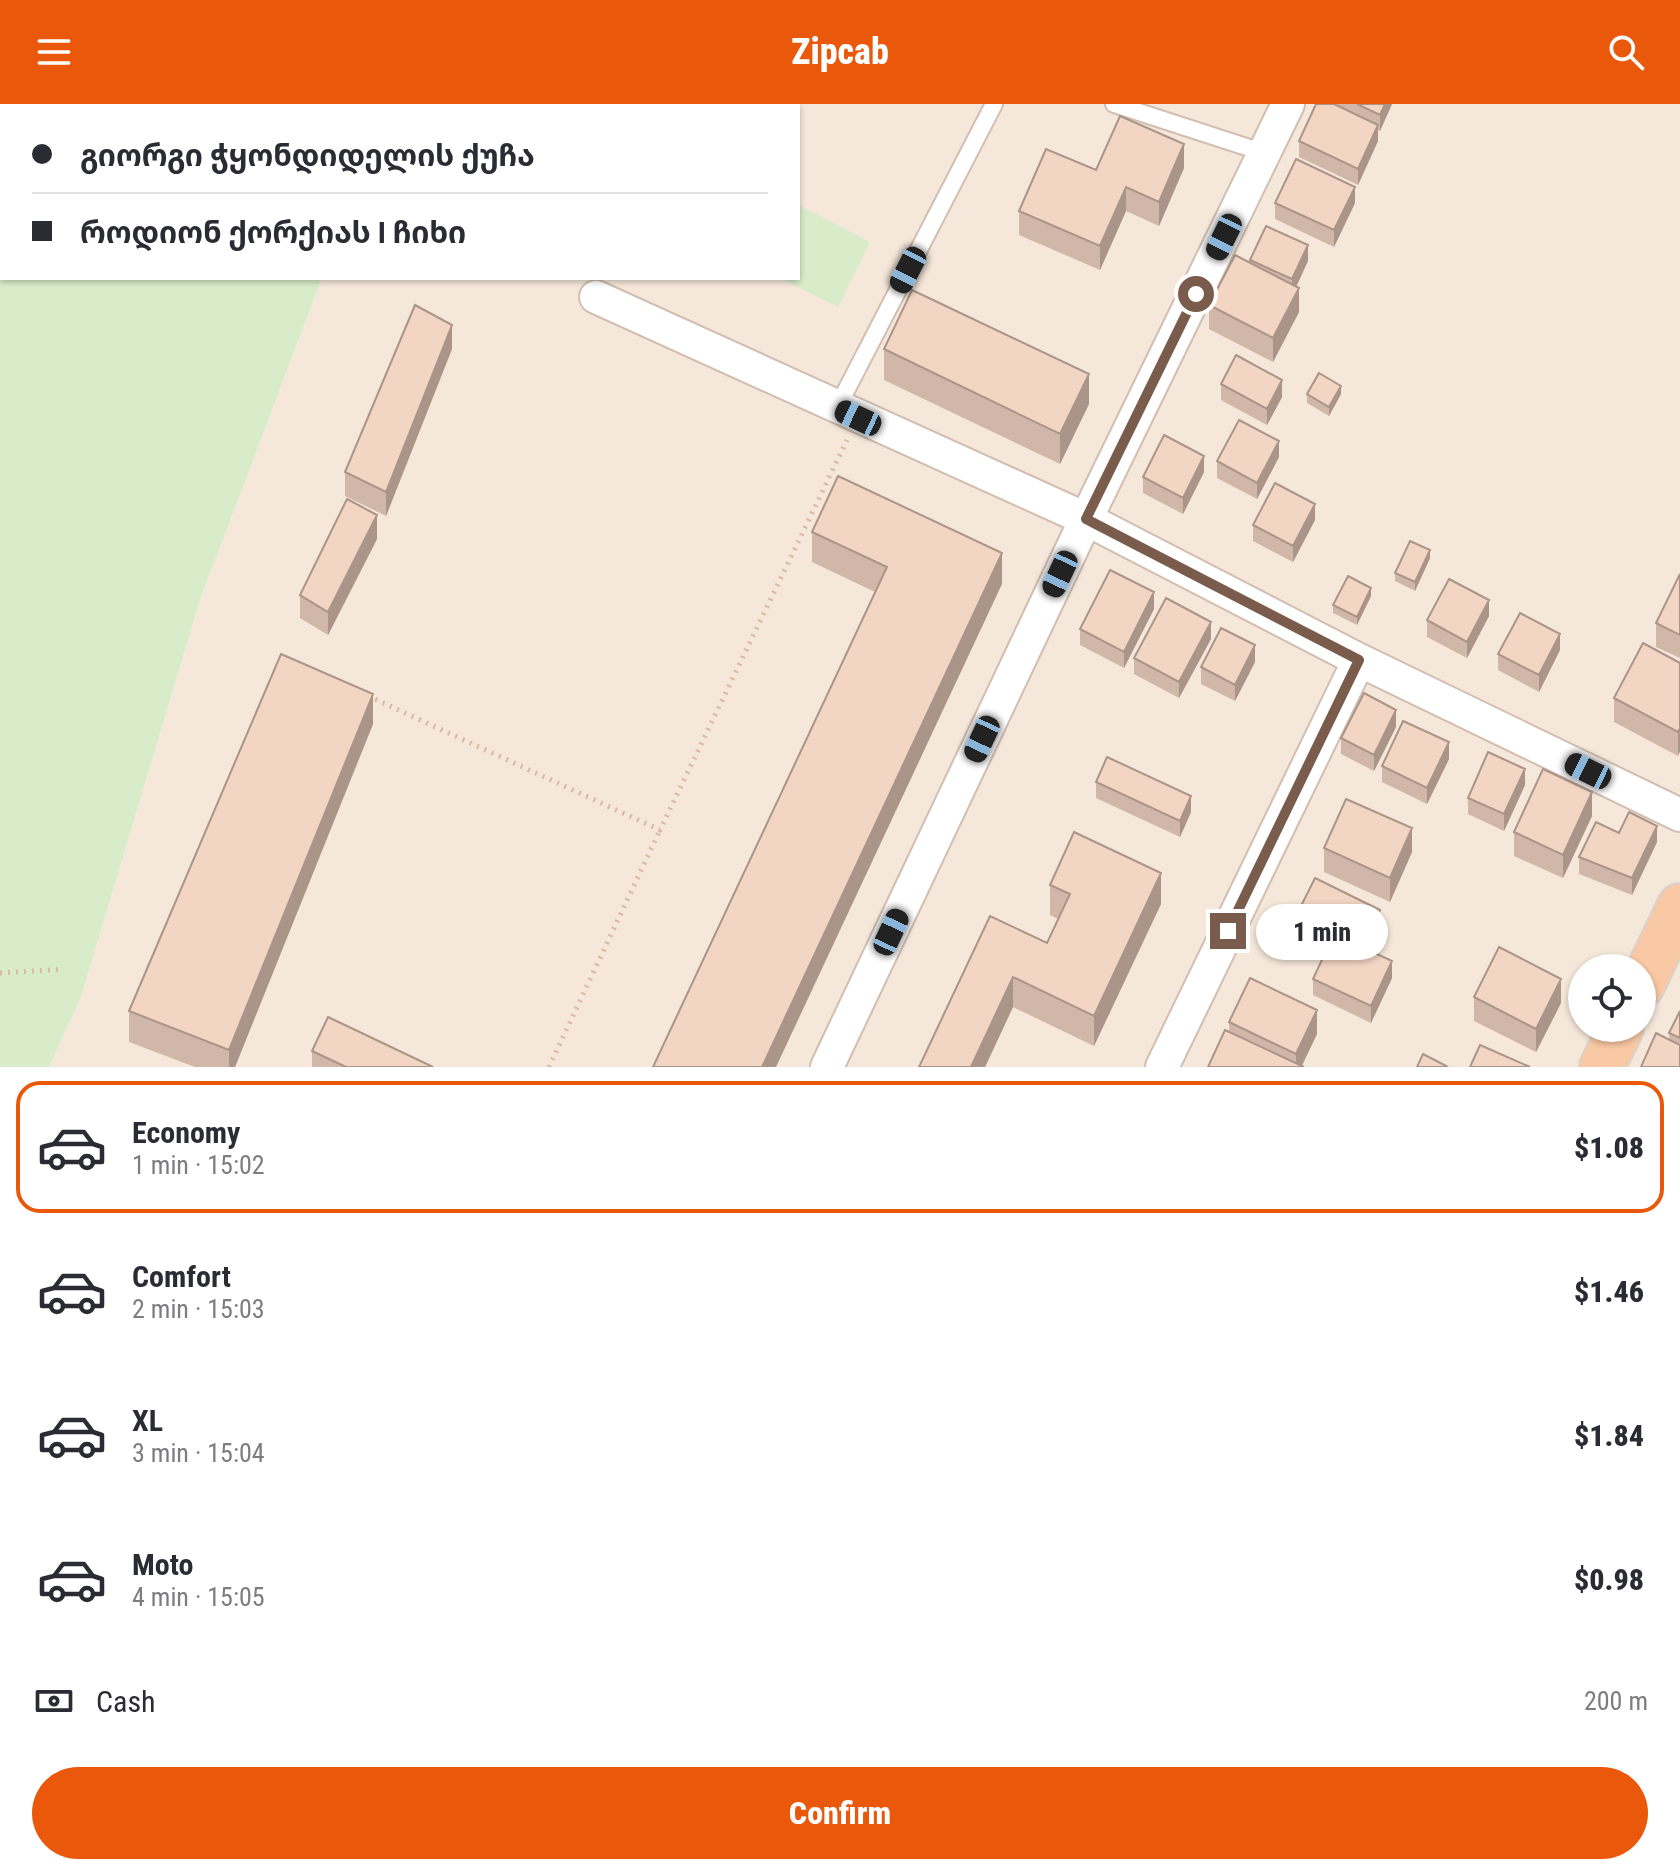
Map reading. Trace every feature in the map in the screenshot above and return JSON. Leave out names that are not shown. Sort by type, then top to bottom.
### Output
[{"type":"highway","points":[[1656,956],[1680,906]]},
{"type":"highway","points":[[1602,1067],[1614,1042]]},
{"type":"street","points":[[827,1067],[1086,519],[1288,104]]},
{"type":"street","points":[[596,297],[1086,519],[1359,660],[1680,815]]},
{"type":"street","points":[[1162,1067],[1359,660]]},
{"type":"lane","points":[[847,413],[994,104]]},
{"type":"lane","points":[[1114,104],[1265,153]]},
{"type":"path","points":[[549,1067],[660,830],[847,413]]},
{"type":"path","points":[[363,694],[660,830]]},
{"type":"path","points":[[0,973],[64,969]]},
{"type":"shaded area","points":[[800,104],[1680,104],[1680,1067],[49,1067],[81,997],[200,600],[321,280],[800,280]]},
{"type":"green space","points":[[800,206],[870,242],[838,307],[784,280],[800,280]]},
{"type":"green space","points":[[0,280],[321,280],[200,600],[81,997],[49,1067],[0,1067]]},
{"type":"building","points":[[1316,104],[1334,104],[1378,125],[1358,169],[1299,141]]},
{"type":"building","points":[[1357,104],[1385,104],[1380,115]]},
{"type":"building","points":[[1120,116],[1184,144],[1159,202],[1126,187],[1100,246],[1019,211],[1046,149],[1096,170]]},
{"type":"building","points":[[1296,159],[1355,187],[1334,230],[1275,203]]},
{"type":"building","points":[[1266,226],[1308,245],[1292,279],[1250,260]]},
{"type":"building","points":[[1235,255],[1299,288],[1273,338],[1209,305]]},
{"type":"building","points":[[912,290],[1089,374],[1060,434],[884,349]]},
{"type":"building","points":[[415,305],[452,325],[386,492],[345,472]]},
{"type":"building","points":[[1236,355],[1282,380],[1267,409],[1221,384]]},
{"type":"building","points":[[1319,373],[1341,386],[1329,407],[1307,394]]},
{"type":"building","points":[[1239,420],[1279,441],[1257,483],[1217,461]]},
{"type":"building","points":[[1164,435],[1204,456],[1183,498],[1143,477]]},
{"type":"building","points":[[838,476],[1002,553],[762,1067],[653,1067],[887,567],[812,532]]},
{"type":"building","points":[[1275,483],[1315,504],[1293,546],[1253,525]]},
{"type":"building","points":[[347,499],[377,515],[328,612],[300,595]]},
{"type":"building","points":[[1410,541],[1430,550],[1415,582],[1395,573]]},
{"type":"building","points":[[1110,570],[1154,592],[1124,652],[1080,629]]},
{"type":"building","points":[[1680,574],[1680,635],[1656,623]]},
{"type":"building","points":[[1348,576],[1371,588],[1357,617],[1333,605]]},
{"type":"building","points":[[1449,579],[1489,600],[1467,642],[1427,620]]},
{"type":"building","points":[[1166,598],[1211,622],[1179,682],[1134,658]]},
{"type":"building","points":[[1520,613],[1560,634],[1539,675],[1498,654]]},
{"type":"building","points":[[1221,628],[1255,645],[1235,685],[1201,667]]},
{"type":"building","points":[[1643,643],[1680,663],[1678,732],[1614,698]]},
{"type":"building","points":[[281,654],[373,694],[229,1050],[129,1011]]},
{"type":"building","points":[[1364,693],[1396,710],[1374,755],[1341,738]]},
{"type":"building","points":[[1403,721],[1449,742],[1427,788],[1382,766]]},
{"type":"building","points":[[1488,752],[1525,769],[1504,814],[1468,798]]},
{"type":"building","points":[[1107,757],[1191,796],[1180,821],[1096,782]]},
{"type":"building","points":[[1543,769],[1592,792],[1563,855],[1514,832]]},
{"type":"building","points":[[1346,799],[1412,828],[1390,878],[1324,848]]},
{"type":"building","points":[[1629,812],[1657,826],[1632,878],[1579,857],[1596,822],[1619,833]]},
{"type":"building","points":[[1074,832],[1161,873],[1094,1016],[1013,977],[971,1067],[919,1067],[990,916],[1047,943],[1070,894],[1050,885]]},
{"type":"building","points":[[1315,878],[1380,910],[1365,942],[1299,910]]},
{"type":"building","points":[[1334,934],[1392,961],[1371,1006],[1313,979]]},
{"type":"building","points":[[1499,947],[1561,979],[1536,1029],[1474,997]]},
{"type":"building","points":[[1250,978],[1317,1010],[1296,1054],[1229,1022]]},
{"type":"building","points":[[1680,1011],[1680,1038],[1669,1033]]},
{"type":"building","points":[[328,1017],[433,1067],[346,1067],[312,1051]]},
{"type":"building","points":[[1225,1030],[1304,1067],[1208,1067]]},
{"type":"building","points":[[1656,1033],[1680,1045],[1680,1067],[1641,1067],[1652,1042],[1656,1042]]},
{"type":"building","points":[[1480,1045],[1530,1067],[1470,1067]]},
{"type":"building","points":[[1423,1054],[1448,1067],[1417,1067]]},
{"type":"route","points":[[1196,294],[1086,519],[1359,660],[1228,931]]}]
